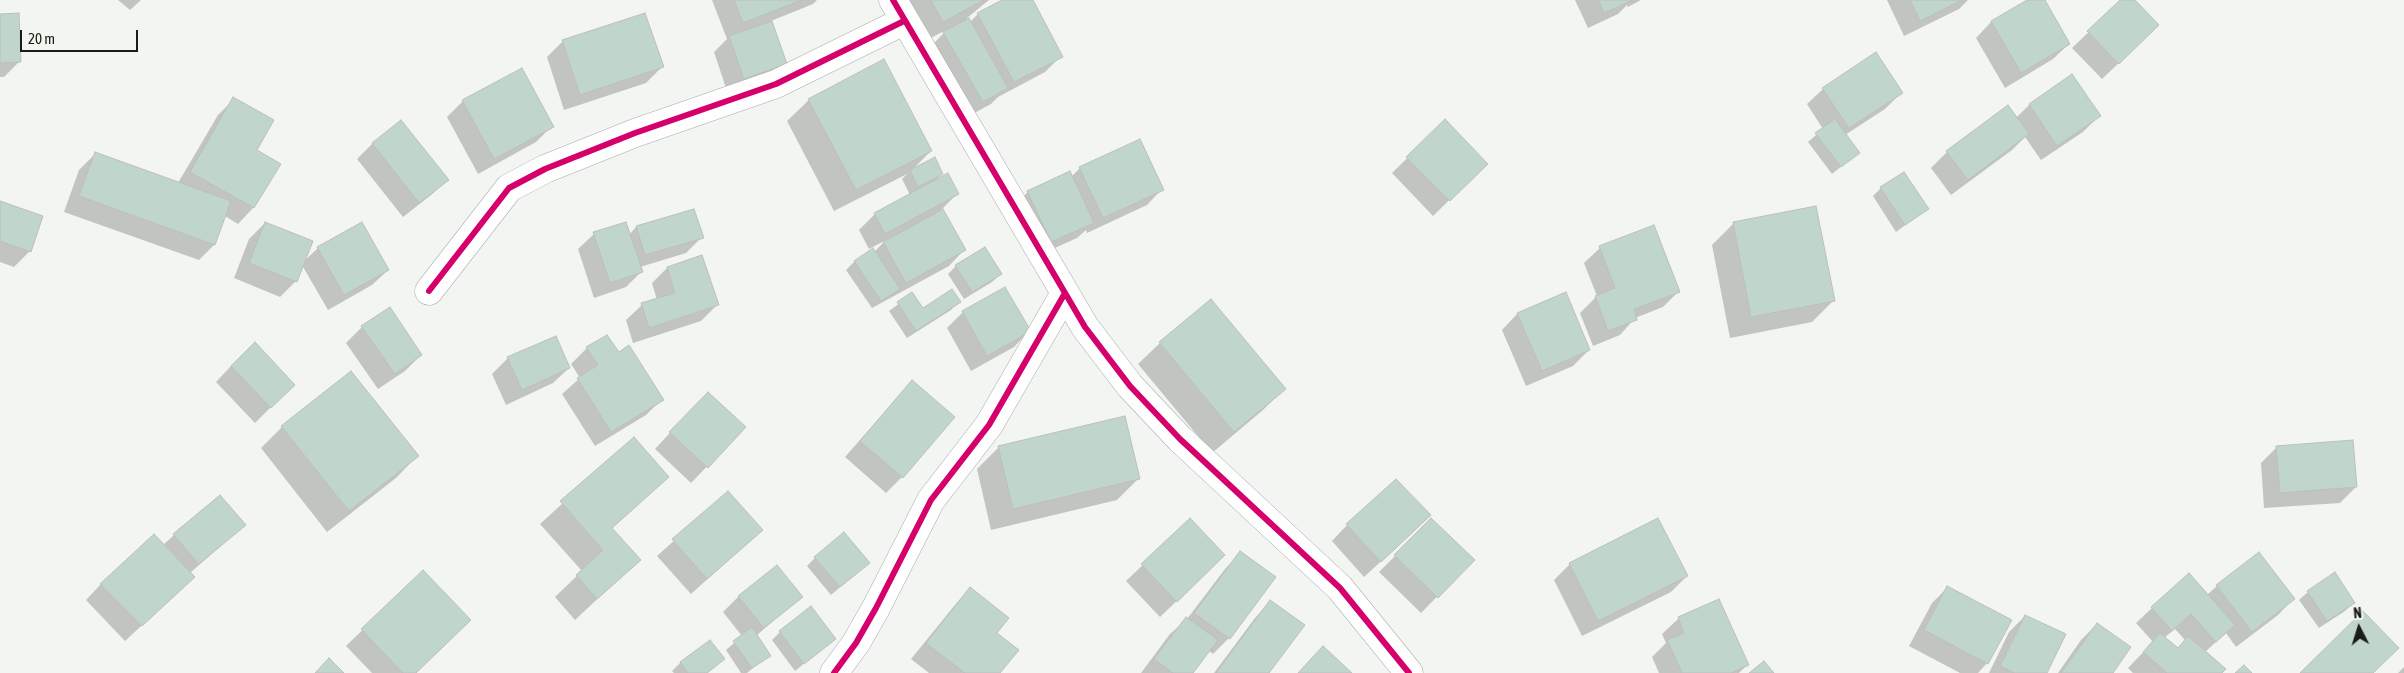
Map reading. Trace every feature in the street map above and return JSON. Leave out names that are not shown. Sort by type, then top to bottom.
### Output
[{"type":"street","points":[[429,291],[508,188],[545,169],[608,144],[776,84],[899,10],[1085,327],[1130,386],[1180,439],[1340,588],[1409,673]]},
{"type":"street","points":[[834,673],[856,643],[876,608],[930,500],[989,425],[1065,293]]},
{"type":"building","points":[[734,0],[802,0],[743,23]]},
{"type":"building","points":[[931,0],[984,0],[943,22]]},
{"type":"building","points":[[1002,0],[1033,0],[1063,57],[1014,82],[977,13]]},
{"type":"building","points":[[1598,0],[1633,0],[1604,13]]},
{"type":"building","points":[[1910,0],[1962,0],[1920,21]]},
{"type":"building","points":[[2027,0],[2045,0],[2070,44],[2021,73],[1991,21]]},
{"type":"building","points":[[2120,0],[2135,0],[2159,25],[2119,64],[2087,31]]},
{"type":"building","points":[[19,13],[21,62],[0,63],[0,14]]},
{"type":"building","points":[[645,13],[664,67],[580,95],[562,40]]},
{"type":"building","points":[[969,18],[1008,88],[983,102],[943,32]]},
{"type":"building","points":[[772,21],[787,64],[744,79],[729,36]]},
{"type":"building","points":[[1876,52],[1903,93],[1849,128],[1822,88]]},
{"type":"building","points":[[884,59],[932,151],[856,190],[808,99]]},
{"type":"building","points":[[522,68],[554,127],[494,159],[462,100]]},
{"type":"building","points":[[2072,74],[2101,116],[2057,146],[2029,104]]},
{"type":"building","points":[[233,97],[274,120],[257,150],[281,164],[254,208],[190,172]]},
{"type":"building","points":[[2008,105],[2029,134],[1968,180],[1946,151]]},
{"type":"building","points":[[1445,119],[1488,164],[1450,201],[1406,157]]},
{"type":"building","points":[[1835,119],[1860,153],[1841,167],[1815,133]]},
{"type":"building","points":[[401,120],[449,180],[419,203],[372,143]]},
{"type":"building","points":[[1140,139],[1164,190],[1103,218],[1079,167]]},
{"type":"building","points":[[95,152],[231,201],[215,245],[79,196]]},
{"type":"building","points":[[935,157],[943,174],[918,187],[910,170]]},
{"type":"building","points":[[1070,171],[1094,223],[1051,242],[1027,191]]},
{"type":"building","points":[[1904,172],[1929,209],[1905,225],[1880,187]]},
{"type":"building","points":[[948,173],[959,194],[885,234],[874,213]]},
{"type":"building","points":[[0,201],[43,216],[31,252],[0,241]]},
{"type":"building","points":[[1816,206],[1835,301],[1751,317],[1733,222]]},
{"type":"building","points":[[694,209],[704,238],[645,255],[636,226]]},
{"type":"building","points":[[943,209],[966,250],[906,283],[883,242]]},
{"type":"building","points":[[265,222],[313,241],[297,282],[249,263]]},
{"type":"building","points":[[362,222],[389,270],[344,295],[317,247]]},
{"type":"building","points":[[626,222],[643,272],[610,283],[593,232]]},
{"type":"building","points":[[1654,225],[1680,292],[1634,309],[1637,320],[1608,331],[1595,296],[1615,288],[1599,246]]},
{"type":"building","points":[[985,247],[1002,274],[972,292],[955,265]]},
{"type":"building","points":[[873,248],[900,289],[881,301],[854,261]]},
{"type":"building","points":[[702,255],[719,305],[649,328],[641,303],[675,293],[667,267]]},
{"type":"building","points":[[1005,287],[1031,331],[987,356],[962,311]]},
{"type":"building","points":[[952,289],[961,302],[916,331],[897,302],[912,292],[923,308]]},
{"type":"building","points":[[1566,292],[1590,350],[1542,371],[1517,313]]},
{"type":"building","points":[[1211,299],[1286,389],[1234,432],[1159,342]]},
{"type":"building","points":[[390,307],[422,355],[395,374],[361,326]]},
{"type":"building","points":[[607,335],[619,352],[629,345],[664,400],[611,432],[577,378],[598,365],[586,347]]},
{"type":"building","points":[[556,336],[570,368],[522,390],[507,357]]},
{"type":"building","points":[[255,342],[295,385],[271,408],[231,366]]},
{"type":"building","points":[[351,371],[419,456],[349,511],[281,426]]},
{"type":"building","points":[[912,380],[955,417],[903,478],[860,441]]},
{"type":"building","points":[[708,392],[746,427],[708,468],[669,432]]},
{"type":"building","points":[[1125,416],[1140,479],[1013,509],[998,446]]},
{"type":"building","points":[[634,437],[669,477],[612,528],[641,560],[597,599],[576,575],[603,550],[560,501]]},
{"type":"building","points":[[2353,440],[2357,487],[2280,493],[2276,446]]},
{"type":"building","points":[[1396,479],[1431,515],[1381,562],[1346,524]]},
{"type":"building","points":[[728,491],[763,530],[707,579],[672,539]]},
{"type":"building","points":[[220,495],[246,525],[199,564],[173,534]]},
{"type":"building","points":[[1190,518],[1225,555],[1177,602],[1141,564]]},
{"type":"building","points":[[1431,518],[1475,560],[1438,598],[1394,555]]},
{"type":"building","points":[[1658,518],[1688,576],[1598,621],[1569,563]]},
{"type":"building","points":[[844,532],[870,563],[840,587],[814,557]]},
{"type":"building","points":[[154,534],[195,577],[142,626],[100,584]]},
{"type":"building","points":[[1240,551],[1276,577],[1230,639],[1194,613]]},
{"type":"building","points":[[2259,552],[2295,599],[2252,632],[2216,585]]},
{"type":"building","points":[[777,565],[803,597],[764,628],[738,596]]},
{"type":"building","points":[[423,570],[471,620],[416,673],[403,673],[361,629]]},
{"type":"building","points":[[2335,572],[2355,603],[2327,621],[2307,591]]},
{"type":"building","points":[[2189,573],[2235,625],[2216,642],[2191,614],[2172,631],[2151,607]]},
{"type":"building","points":[[1947,586],[2012,620],[1988,664],[1924,630]]},
{"type":"building","points":[[970,587],[1009,618],[997,633],[1019,650],[1000,673],[965,673],[926,643]]},
{"type":"building","points":[[1719,599],[1749,665],[1731,673],[1682,673],[1667,640],[1684,633],[1678,617]]},
{"type":"building","points":[[1270,600],[1305,625],[1269,673],[1216,673]]},
{"type":"building","points":[[811,606],[836,639],[804,664],[779,631]]},
{"type":"building","points":[[2363,611],[2399,648],[2373,673],[2300,673]]},
{"type":"building","points":[[2025,615],[2066,634],[2047,673],[2014,673],[2000,666]]},
{"type":"building","points":[[1186,617],[1218,640],[1193,673],[1173,673],[1154,659]]},
{"type":"building","points":[[2097,623],[2131,647],[2113,673],[2061,673]]},
{"type":"building","points":[[752,627],[771,656],[752,668],[733,641]]},
{"type":"building","points":[[2160,633],[2178,648],[2188,636],[2226,669],[2222,673],[2167,673],[2143,652]]},
{"type":"building","points":[[710,640],[725,659],[707,673],[688,673],[680,662]]},
{"type":"building","points":[[1323,646],[1352,673],[1298,673]]},
{"type":"building","points":[[329,658],[344,673],[315,673]]},
{"type":"building","points":[[1764,661],[1774,673],[1749,673]]},
{"type":"building","points":[[2244,665],[2252,673],[2235,673]]},
{"type":"cycle path","points":[[893,0],[1085,327],[1130,386],[1180,439],[1340,588],[1409,673]]},
{"type":"cycle path","points":[[429,291],[509,188],[545,169],[635,133],[776,84],[904,21]]},
{"type":"cycle path","points":[[834,673],[856,643],[876,608],[931,500],[989,425],[1065,293]]}]
